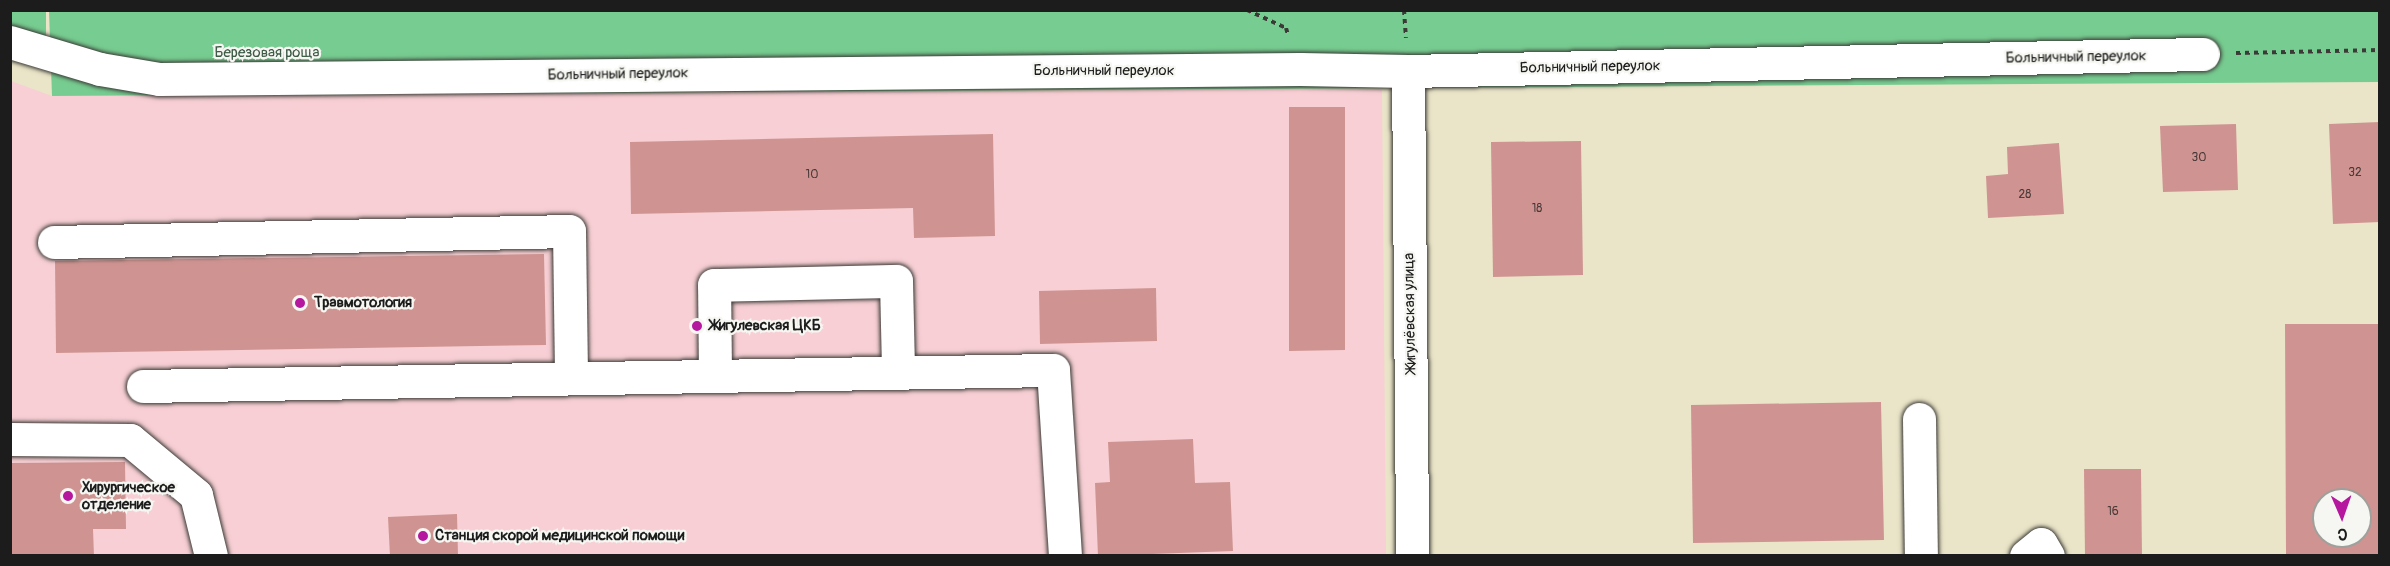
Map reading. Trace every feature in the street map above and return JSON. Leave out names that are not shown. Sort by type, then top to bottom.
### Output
[{"type":"street","name":"Больничный переулок","points":[[10,42],[100,69],[159,79],[1228,70],[1408,71],[2203,54]]},
{"type":"street","name":"Жигулёвская улица","points":[[1408,71],[1412,555]]},
{"type":"street","points":[[54,242],[569,231],[571,377]]},
{"type":"street","points":[[716,374],[714,285],[896,281],[898,372]]},
{"type":"street","points":[[143,386],[716,374],[1053,370],[1065,555]]},
{"type":"street","points":[[1919,419],[1921,555]]},
{"type":"street","points":[[10,439],[130,440],[196,495],[211,555]]},
{"type":"street","points":[[2026,555],[2041,544],[2048,555]]},
{"type":"path","points":[[1404,10],[1404,18]]},
{"type":"path","points":[[2203,54],[2379,50]]},
{"type":"shaded area","name":"Жигулевская ЦКБ","points":[[11,81],[52,96],[1382,89],[1386,555],[11,556]]},
{"type":"green space","name":"Березовая роща","points":[[2379,10],[2380,82],[52,96],[49,11]]},
{"type":"green space","points":[[10,11],[46,11],[46,52],[11,42]]},
{"type":"building","points":[[1289,107],[1345,107],[1345,350],[1289,351]]},
{"type":"building","points":[[2380,122],[2380,222],[2333,224],[2329,124]]},
{"type":"building","points":[[2236,124],[2238,190],[2163,192],[2160,126]]},
{"type":"building","points":[[993,134],[995,236],[914,238],[913,208],[631,214],[630,142]]},
{"type":"building","points":[[1581,141],[1583,275],[1493,277],[1491,142]]},
{"type":"building","points":[[2059,143],[2064,214],[1988,218],[1986,176],[2008,174],[2007,147]]},
{"type":"building","name":"Травмотология","points":[[544,254],[546,345],[56,353],[55,261]]},
{"type":"building","points":[[1156,288],[1157,341],[1040,344],[1039,291]]},
{"type":"building","points":[[2285,324],[2380,324],[2380,556],[2286,556]]},
{"type":"building","points":[[1881,402],[1884,540],[1693,543],[1691,405]]},
{"type":"building","points":[[1193,439],[1195,483],[1230,482],[1233,551],[1098,556],[1095,483],[1110,482],[1108,442]]},
{"type":"building","name":"Хирургическое отделение","points":[[125,462],[126,529],[93,529],[94,556],[10,556],[10,463]]},
{"type":"building","points":[[2084,469],[2141,469],[2142,556],[2085,556]]},
{"type":"building","name":"Станция скорой медицинской помощи","points":[[457,514],[458,556],[390,556],[388,517]]},
{"type":"place","name":"Травмотология","points":[[300,303]]},
{"type":"place","name":"Жигулевская ЦКБ","points":[[697,326]]},
{"type":"place","name":"Хирургическое отделение","points":[[68,496]]},
{"type":"place","name":"Станция скорой медицинской помощи","points":[[423,536]]}]
